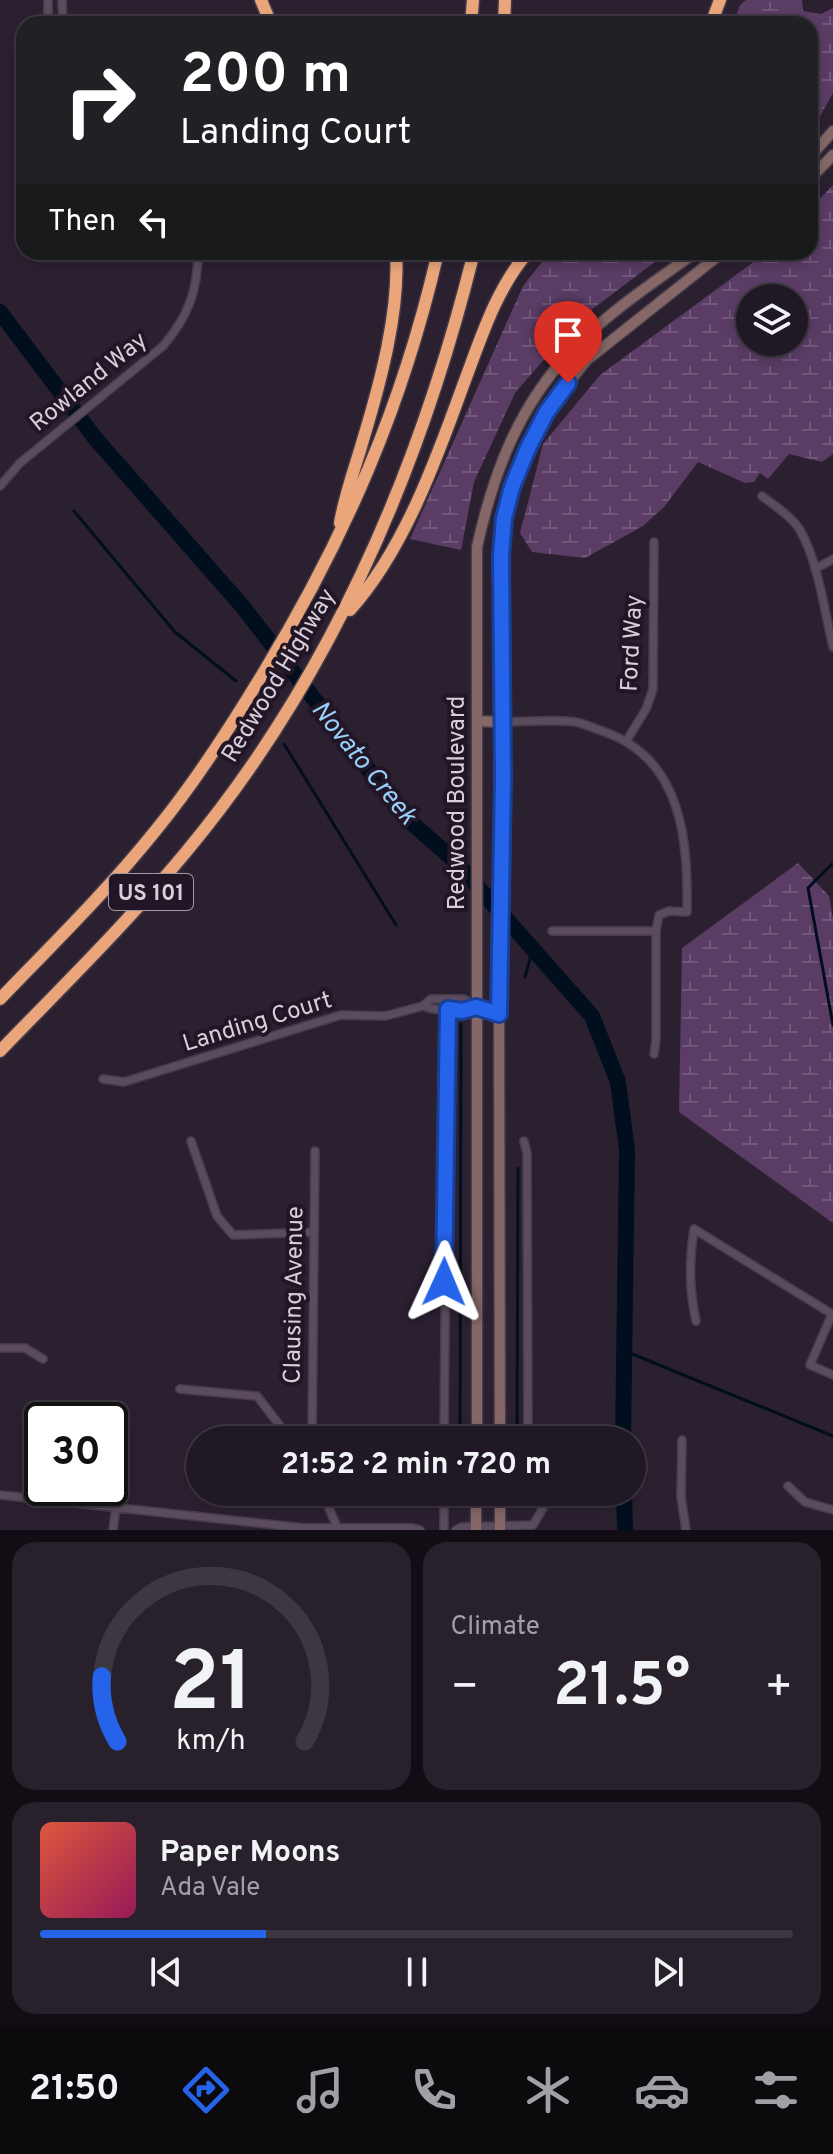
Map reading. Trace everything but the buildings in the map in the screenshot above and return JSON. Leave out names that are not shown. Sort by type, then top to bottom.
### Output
[{"type":"highway","points":[[336,542],[344,496],[373,404],[389,334],[396,260]]},
{"type":"highway","name":"Redwood Highway","points":[[0,999],[109,885],[156,830],[200,771],[299,614],[381,443],[424,313],[436,260]]},
{"type":"highway","name":"Redwood Highway","points":[[0,1051],[98,950],[187,851],[283,717],[325,647],[369,560],[414,451],[472,260]]},
{"type":"highway","points":[[340,621],[368,590],[412,513],[437,457],[494,305],[523,260]]},
{"type":"main road","points":[[818,171],[833,155]]},
{"type":"main road","name":"Redwood Boulevard","points":[[477,1426],[477,547],[495,476],[511,436],[535,396],[572,349],[605,320],[685,260]]},
{"type":"main road","name":"Redwood Boulevard","points":[[500,1426],[501,556],[504,518],[512,487],[546,413],[587,360],[713,260]]},
{"type":"main road","points":[[477,721],[502,722]]},
{"type":"main road","points":[[476,1506],[476,1528]]},
{"type":"main road","points":[[500,1506],[500,1527]]},
{"type":"street","name":"Rowland Way","points":[[0,486],[37,448],[163,346],[186,315],[198,279],[198,260]]},
{"type":"street","points":[[762,496],[787,515],[799,530],[815,569],[833,647]]},
{"type":"street","name":"Ford Way","points":[[627,740],[646,709],[653,689],[654,542]]},
{"type":"street","points":[[815,569],[833,559]]},
{"type":"street","points":[[502,722],[578,722],[627,740],[659,771],[676,803],[684,834],[688,870],[687,912],[669,911],[659,915],[656,931],[654,1054]]},
{"type":"street","points":[[552,931],[656,931]]},
{"type":"street","name":"Landing Court","points":[[103,1079],[124,1082],[341,1015],[385,1016],[423,1006],[431,999],[464,999],[476,1007],[499,1014]]},
{"type":"street","name":"Landing Court","points":[[423,1006],[432,1010],[462,1011],[476,1007]]},
{"type":"street","points":[[444,1426],[448,1009]]},
{"type":"street","points":[[191,1141],[217,1216],[233,1235],[314,1232]]},
{"type":"street","points":[[524,1141],[527,1153],[528,1426]]},
{"type":"street","name":"Clausing Avenue","points":[[312,1426],[315,1151]]},
{"type":"street","points":[[696,1321],[690,1291],[689,1262],[694,1229],[832,1314],[810,1365],[833,1375]]},
{"type":"street","points":[[0,1348],[25,1348],[43,1359]]},
{"type":"street","points":[[180,1389],[257,1396],[280,1426]]},
{"type":"street","points":[[682,1440],[681,1497],[686,1530]]},
{"type":"street","points":[[788,1486],[805,1502],[833,1510]]},
{"type":"street","points":[[0,1495],[24,1497]]},
{"type":"street","points":[[113,1530],[116,1506],[304,1528],[420,1530]]},
{"type":"street","points":[[328,1506],[338,1529]]},
{"type":"street","points":[[444,1506],[444,1530]]},
{"type":"street","points":[[456,1530],[462,1527],[533,1525],[543,1506]]},
{"type":"green space","points":[[746,0],[802,0],[803,11],[821,14],[833,8],[833,93],[818,119],[818,16],[736,16],[740,5]]},
{"type":"green space","points":[[833,185],[833,454],[822,462],[789,454],[768,479],[760,473],[754,482],[745,483],[698,462],[664,507],[643,526],[585,558],[532,552],[520,533],[543,444],[600,375],[756,260],[818,260],[818,201]]},
{"type":"green space","points":[[544,260],[657,260],[578,320],[515,393],[474,482],[461,550],[410,539],[523,286]]},
{"type":"green space","points":[[798,863],[829,896],[833,919],[833,1223],[679,1112],[682,948]]},
{"type":"waterway","name":"Novato Creek","points":[[0,312],[95,438],[243,607],[406,818],[454,860],[592,1016],[618,1082],[627,1150],[623,1426]]},
{"type":"waterway","points":[[74,511],[175,632],[236,681]]},
{"type":"waterway","points":[[284,744],[396,925]]},
{"type":"waterway","points":[[832,864],[808,888],[833,1025]]},
{"type":"waterway","points":[[525,977],[533,948]]},
{"type":"waterway","points":[[460,1426],[461,1024]]},
{"type":"waterway","points":[[517,1426],[518,1168]]},
{"type":"waterway","points":[[625,1351],[833,1436]]},
{"type":"waterway","name":"Novato Creek","points":[[624,1506],[625,1530]]},
{"type":"route","points":[[444,1282],[448,1009],[462,1011],[476,1007],[499,1014],[503,778],[501,556],[504,518],[512,487],[528,448],[546,413],[568,383]]}]
